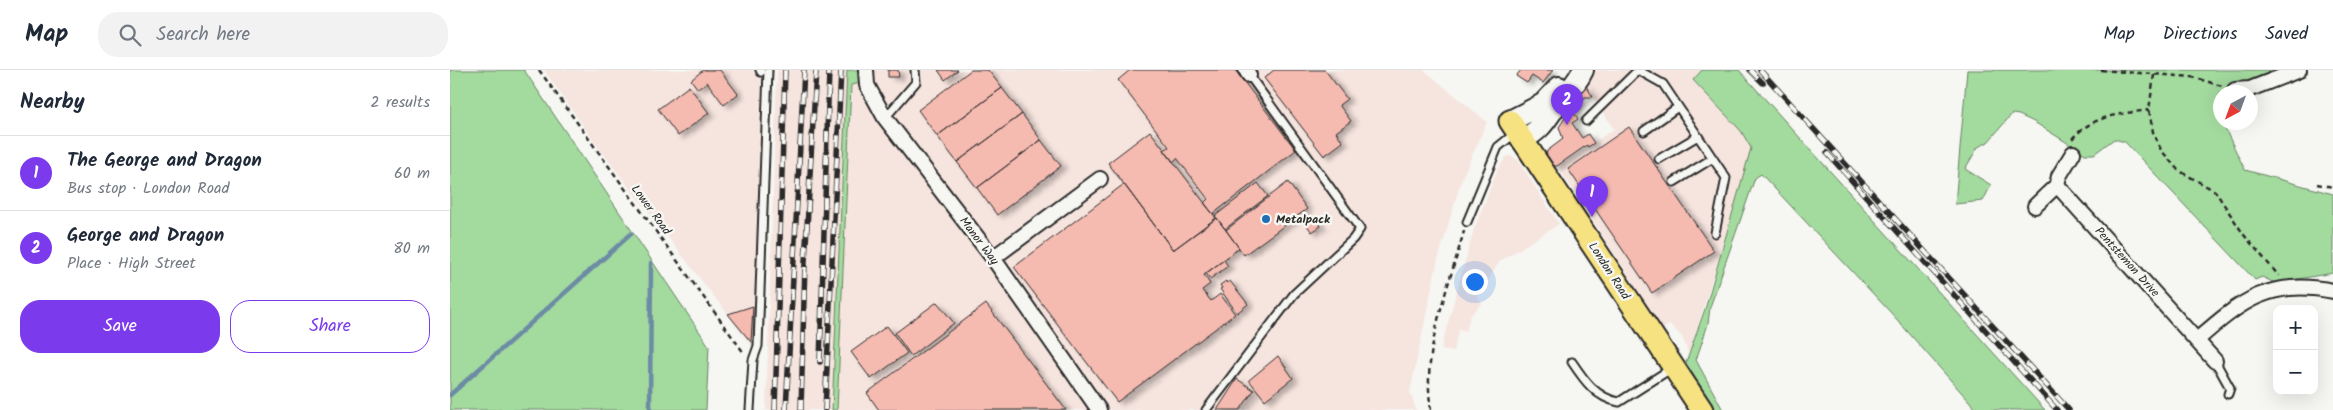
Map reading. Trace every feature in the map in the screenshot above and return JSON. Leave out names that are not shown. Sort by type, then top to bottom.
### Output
[{"type":"main road","points":[[1520,136],[1570,70]]},
{"type":"main road","points":[[1520,136],[1567,102],[1568,94],[1583,70]]},
{"type":"main road","name":"London Road","points":[[1520,136],[1702,410]]},
{"type":"street","name":"Manor Way","points":[[866,70],[867,85],[885,118],[993,258],[1099,410]]},
{"type":"street","points":[[2258,86],[2299,70]]},
{"type":"street","points":[[2035,206],[2057,184],[2071,147]]},
{"type":"street","points":[[993,258],[1100,179]]},
{"type":"street","name":"Pentstemon Drive","points":[[2057,184],[2215,362]]},
{"type":"street","points":[[2197,340],[2244,301],[2260,294],[2283,289],[2313,287],[2333,291]]},
{"type":"lane","points":[[885,118],[916,82],[915,70]]},
{"type":"lane","points":[[1586,121],[1638,70],[1663,84],[1726,178],[1715,233]]},
{"type":"lane","points":[[750,410],[753,360],[758,346],[763,71]]},
{"type":"lane","points":[[1206,410],[1294,294],[1353,239],[1360,229],[1248,72]]},
{"type":"lane","points":[[1644,131],[1678,108]]},
{"type":"lane","points":[[1467,222],[1498,147],[1520,136]]},
{"type":"lane","points":[[1659,159],[1698,136]]},
{"type":"lane","points":[[1674,182],[1713,158]]},
{"type":"lane","points":[[1572,362],[1592,389],[1607,399],[1619,402],[1673,368]]},
{"type":"lane","points":[[2215,362],[2230,388],[2228,394]]},
{"type":"path","name":"Lower Road","points":[[539,70],[749,361]]},
{"type":"path","points":[[2100,70],[2198,78],[2220,85]]},
{"type":"path","points":[[2154,75],[2150,110],[2156,139],[2166,157],[2178,170],[2209,187],[2218,195],[2246,239],[2276,270],[2283,289]]},
{"type":"path","points":[[2071,147],[2085,127],[2102,118],[2150,110]]},
{"type":"path","points":[[2317,184],[2333,187]]},
{"type":"path","points":[[1431,410],[1431,364],[1437,327],[1467,222]]},
{"type":"shaded area","points":[[544,70],[762,70],[754,348],[598,147]]},
{"type":"shaded area","points":[[777,70],[847,70],[832,410],[766,410]]},
{"type":"shaded area","points":[[852,70],[1424,70],[1487,122],[1462,178],[1437,263],[1410,392],[1416,410],[837,410]]},
{"type":"shaded area","points":[[1596,70],[1702,70],[1693,80],[1751,144],[1746,170],[1689,354],[1682,337],[1670,324],[1663,329],[1558,167],[1614,129],[1586,86]]},
{"type":"shaded area","points":[[1510,156],[1517,159],[1559,224],[1500,261],[1477,297],[1482,303],[1470,316],[1466,331],[1459,329],[1453,352],[1441,349],[1474,229],[1498,169],[1506,157]]},
{"type":"green space","points":[[450,70],[524,70],[709,346],[706,410],[450,410]]},
{"type":"green space","points":[[847,70],[860,70],[861,83],[851,85],[837,410],[832,410]]},
{"type":"green space","points":[[1702,70],[1739,70],[2045,410],[1977,410],[1892,314],[1761,174],[1755,178],[1710,307],[1708,324],[1696,360],[1723,410],[1713,410],[1686,363],[1706,306],[1751,148],[1741,131],[1693,80]]},
{"type":"green space","points":[[1967,70],[2282,70],[2244,85],[2213,85],[2213,130],[2226,130],[2245,170],[2333,194],[2333,273],[2275,283],[2262,277],[2255,280],[2125,142],[2114,139],[2094,154],[2085,154],[2034,122],[2019,115],[2012,114],[1988,142],[1978,147],[1965,169],[1991,185],[1983,201],[1955,204]]},
{"type":"building","points":[[703,70],[720,70],[738,94],[724,105],[707,82],[698,89],[691,80]]},
{"type":"building","points":[[888,70],[898,70],[899,77],[888,77]]},
{"type":"building","points":[[938,70],[958,70],[945,80]]},
{"type":"building","points":[[971,70],[988,70],[1002,88],[937,136],[918,110]]},
{"type":"building","points":[[1130,70],[1235,70],[1296,150],[1213,214],[1204,203],[1208,199],[1177,158],[1173,162],[1164,150],[1169,147],[1118,80]]},
{"type":"building","points":[[1274,70],[1325,70],[1347,99],[1339,105],[1351,121],[1336,132],[1343,142],[1324,156],[1264,78]]},
{"type":"building","points":[[1521,70],[1553,70],[1543,83],[1532,76],[1527,83],[1516,76]]},
{"type":"building","points":[[689,86],[709,113],[678,136],[658,109]]},
{"type":"building","points":[[1586,86],[1593,97],[1585,97],[1574,113],[1578,119],[1572,123],[1582,138],[1588,134],[1594,143],[1588,147],[1587,145],[1557,166],[1553,166],[1546,155],[1547,151],[1563,139],[1559,127]]},
{"type":"building","points":[[1002,88],[1022,114],[957,162],[937,136]]},
{"type":"building","points":[[1022,114],[1041,140],[977,188],[957,162]]},
{"type":"building","points":[[1629,127],[1714,251],[1652,293],[1568,169]]},
{"type":"building","points":[[1150,131],[1216,218],[1173,250],[1108,163]]},
{"type":"building","points":[[1041,140],[1061,166],[997,215],[977,188]]},
{"type":"building","name":"Metalpack","points":[[1288,182],[1307,209],[1244,255],[1226,230]]},
{"type":"building","points":[[1258,183],[1268,196],[1225,229],[1215,216]]},
{"type":"building","points":[[1124,184],[1173,250],[1217,218],[1239,248],[1204,275],[1210,284],[1202,290],[1211,301],[1220,294],[1235,314],[1117,402],[1014,267]]},
{"type":"building","points":[[1314,217],[1321,226],[1312,232],[1305,223]]},
{"type":"building","points":[[1224,260],[1228,266],[1210,279],[1206,273]]},
{"type":"building","points":[[1226,281],[1227,283],[1230,281],[1248,304],[1237,313],[1220,289],[1222,288],[1220,285]]},
{"type":"building","points":[[937,302],[954,323],[911,356],[895,333]]},
{"type":"building","points":[[986,304],[1066,410],[879,410],[867,393]]},
{"type":"building","points":[[753,306],[751,342],[728,314]]},
{"type":"building","points":[[887,326],[907,353],[871,379],[851,352]]},
{"type":"building","points":[[1278,356],[1293,378],[1265,400],[1249,380]]},
{"type":"building","points":[[1237,379],[1254,390],[1240,410],[1217,410]]},
{"type":"waterway","points":[[450,395],[631,234]]},
{"type":"waterway","points":[[650,410],[651,263]]},
{"type":"railway","points":[[775,410],[785,70]]},
{"type":"railway","points":[[786,410],[804,70]]},
{"type":"railway","points":[[801,410],[805,262],[816,70]]},
{"type":"railway","points":[[820,362],[829,70]]},
{"type":"railway","points":[[825,410],[841,70]]},
{"type":"railway","points":[[1750,70],[1763,83]]},
{"type":"railway","points":[[1760,70],[2069,410]]},
{"type":"railway","points":[[1827,153],[2057,410]]},
{"type":"place","name":"George and Dragon","points":[[1567,125]]},
{"type":"place","name":"The George and Dragon","points":[[1592,217]]},
{"type":"place","name":"Metalpack","points":[[1266,219]]}]
